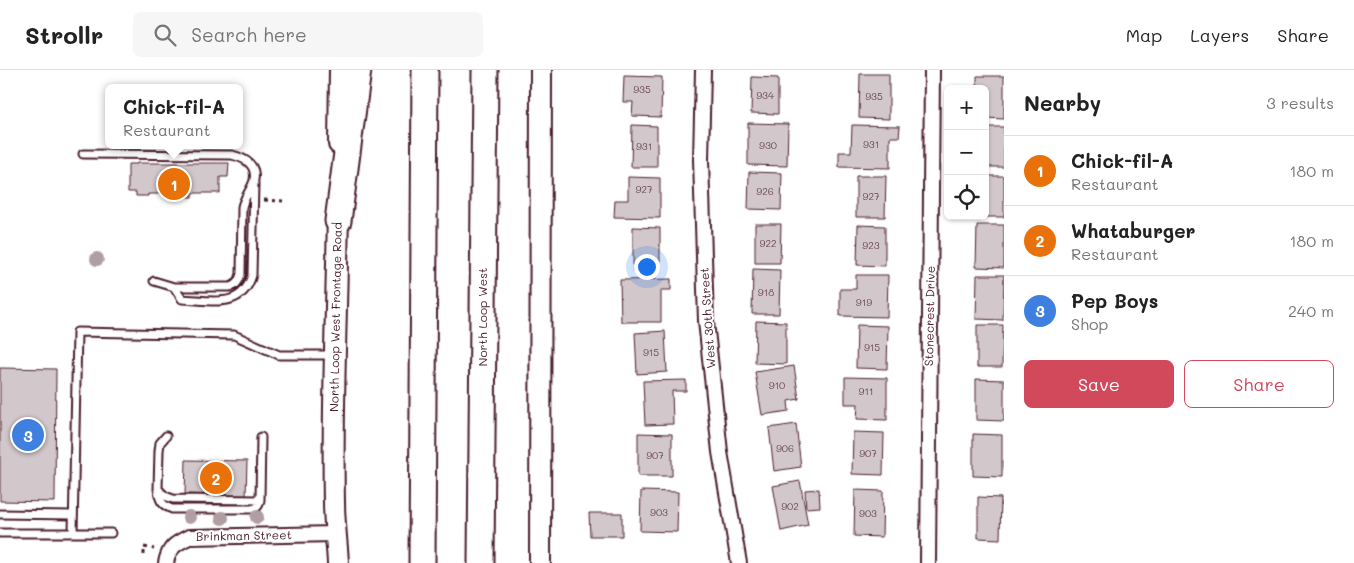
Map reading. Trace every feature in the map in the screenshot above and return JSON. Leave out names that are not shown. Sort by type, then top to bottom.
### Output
[{"type":"highway","points":[[338,221],[358,70]]},
{"type":"highway","points":[[422,563],[425,70]]},
{"type":"highway","name":"North Loop West","points":[[481,563],[485,70]]},
{"type":"highway","points":[[482,510],[496,563]]},
{"type":"main road","name":"North Loop West Frontage Road","points":[[338,563],[334,504],[334,355],[340,70]]},
{"type":"main road","points":[[540,563],[542,70]]},
{"type":"street","name":"West 30th Street","points":[[703,70],[701,160],[706,320],[720,452],[740,563]]},
{"type":"street","name":"Stonecrest Drive","points":[[928,563],[932,70]]},
{"type":"street","name":"Brinkman Street","points":[[166,563],[168,552],[175,544],[189,537],[336,534]]},
{"type":"lane","points":[[83,154],[232,155],[242,157],[250,163],[254,170],[254,180],[252,275],[249,285],[242,294],[222,301],[182,299],[174,287]]},
{"type":"lane","points":[[154,281],[174,287],[230,287],[235,285],[241,274],[242,206],[254,180]]},
{"type":"lane","points":[[73,533],[77,332],[234,335],[279,354],[334,355]]},
{"type":"lane","points":[[166,436],[160,443],[158,489],[165,496],[173,499],[260,500],[261,438]]},
{"type":"lane","points":[[0,514],[73,515]]},
{"type":"lane","points":[[0,533],[111,533]]},
{"type":"path","points":[[258,200],[283,201]]},
{"type":"path","points":[[144,555],[144,547],[154,549]]},
{"type":"building","points":[[860,74],[889,74],[889,119],[859,118]]},
{"type":"building","points":[[624,76],[662,77],[661,117],[632,116],[633,102],[623,102]]},
{"type":"building","points":[[977,76],[1004,76],[1004,119],[989,118],[989,85],[977,85]]},
{"type":"building","points":[[752,77],[778,78],[778,114],[751,113]]},
{"type":"building","points":[[748,123],[788,124],[787,166],[748,165]]},
{"type":"building","points":[[632,125],[657,126],[657,167],[631,167]]},
{"type":"building","points":[[852,125],[900,126],[899,137],[890,137],[890,168],[839,167],[839,152],[851,152]]},
{"type":"building","points":[[989,127],[1004,127],[1004,167],[989,167]]},
{"type":"building","points":[[229,163],[228,177],[220,177],[220,193],[192,193],[192,197],[180,197],[180,194],[136,196],[136,192],[128,192],[128,164]]},
{"type":"building","points":[[749,172],[782,173],[781,210],[748,209]]},
{"type":"building","points":[[856,176],[886,176],[885,217],[856,217]]},
{"type":"building","points":[[989,176],[1004,176],[1004,217],[989,217]]},
{"type":"building","points":[[628,177],[660,178],[660,218],[614,217],[615,200],[628,200]]},
{"type":"building","points":[[755,224],[781,224],[780,263],[755,263]]},
{"type":"building","points":[[858,225],[885,226],[885,266],[857,265]]},
{"type":"building","points":[[977,225],[1004,225],[1004,268],[976,267]]},
{"type":"building","points":[[633,227],[660,228],[660,271],[633,271]]},
{"type":"building","points":[[753,269],[780,270],[779,314],[752,314]]},
{"type":"building","points":[[856,275],[888,275],[887,317],[840,316],[840,289],[856,289]]},
{"type":"building","points":[[977,275],[1004,275],[1003,320],[976,319]]},
{"type":"building","points":[[671,279],[671,290],[661,290],[661,322],[621,322],[620,280]]},
{"type":"building","points":[[756,321],[786,322],[786,364],[755,363]]},
{"type":"building","points":[[857,325],[888,326],[887,369],[856,368]]},
{"type":"building","points":[[977,325],[1003,325],[1002,367],[977,367]]},
{"type":"building","points":[[665,331],[667,372],[637,374],[635,333]]},
{"type":"building","points":[[794,366],[799,399],[788,401],[789,411],[762,415],[755,372]]},
{"type":"building","points":[[0,368],[56,369],[55,502],[0,501]]},
{"type":"building","points":[[845,377],[887,378],[887,420],[857,419],[858,404],[845,404]]},
{"type":"building","points":[[976,379],[1004,380],[1004,421],[976,420]]},
{"type":"building","points":[[686,380],[686,391],[672,391],[673,424],[645,425],[643,381]]},
{"type":"building","points":[[796,424],[801,467],[774,471],[769,428]]},
{"type":"building","points":[[853,432],[884,433],[883,475],[852,474]]},
{"type":"building","points":[[638,433],[672,434],[672,476],[638,476]]},
{"type":"building","points":[[973,434],[1002,435],[1002,477],[973,476]]},
{"type":"building","points":[[186,460],[247,461],[246,496],[185,494]]},
{"type":"building","points":[[800,481],[808,525],[781,531],[773,486]]},
{"type":"building","points":[[819,489],[820,507],[806,508],[805,490]]},
{"type":"building","points":[[855,490],[883,491],[882,537],[854,536]]},
{"type":"building","points":[[641,491],[678,492],[677,532],[640,531]]},
{"type":"building","points":[[978,497],[1001,498],[1000,539],[978,538]]},
{"type":"building","points":[[589,513],[622,513],[622,536],[590,536]]},
{"type":"place","name":"Chick-fil-A","points":[[174,184]]},
{"type":"place","name":"Pep Boys","points":[[28,435]]},
{"type":"place","name":"Whataburger","points":[[216,478]]}]
